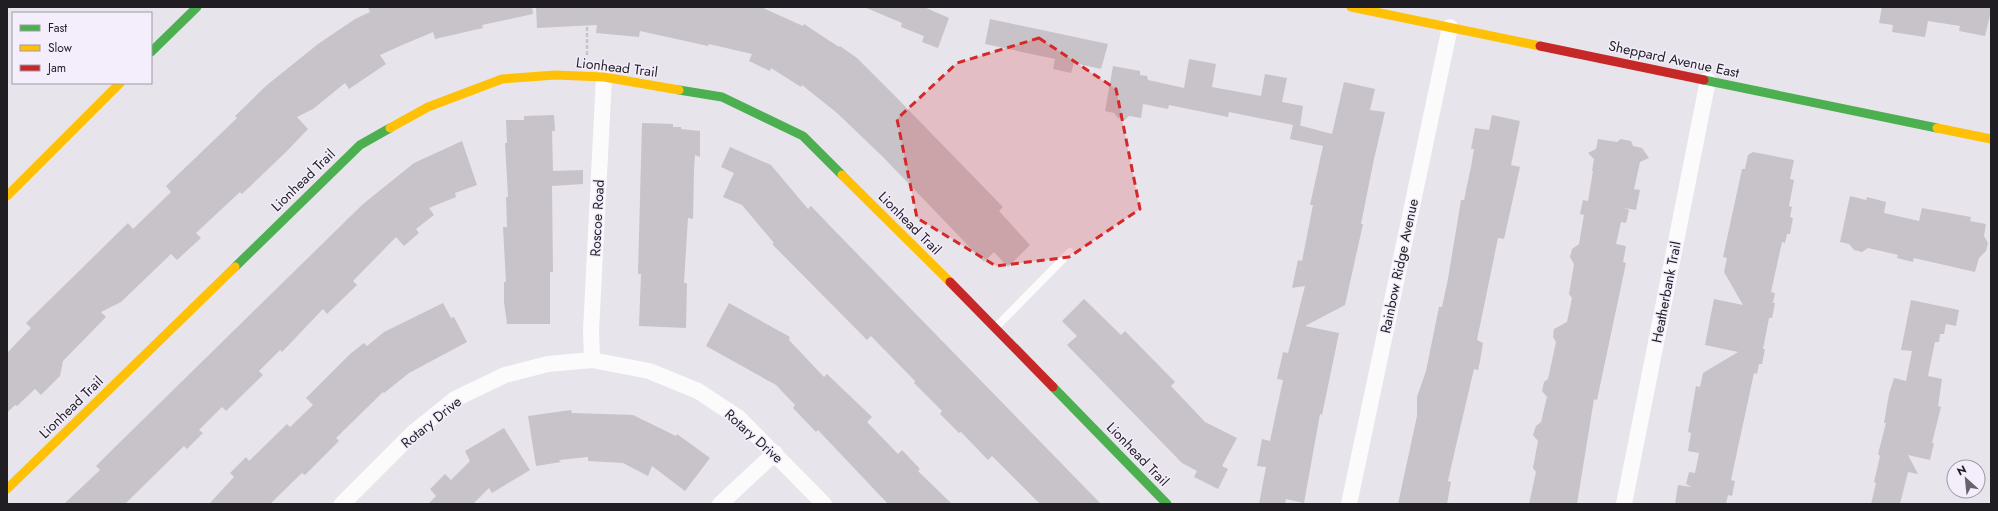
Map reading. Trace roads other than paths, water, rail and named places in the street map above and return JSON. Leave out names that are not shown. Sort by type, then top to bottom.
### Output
[{"type":"street","points":[[152,51],[197,7]]},
{"type":"street","name":"Sheppard Avenue East","points":[[1351,7],[1991,138]]},
{"type":"street","name":"Rainbow Ridge Avenue","points":[[1349,504],[1450,27]]},
{"type":"street","name":"Lionhead Trail","points":[[7,489],[360,145],[428,107],[502,80],[555,75],[604,77],[722,97],[803,136],[995,327],[1167,504]]},
{"type":"street","name":"Roscoe Road","points":[[592,360],[591,331],[604,77]]},
{"type":"street","name":"Heatherbank Trail","points":[[1624,504],[1708,80]]},
{"type":"street","points":[[7,196],[119,84]]},
{"type":"street","name":"Rotary Drive","points":[[342,504],[414,432],[455,399],[506,375],[548,364],[592,360],[649,371],[698,391],[739,418],[824,504]]},
{"type":"street","points":[[720,504],[774,453]]},
{"type":"lane","points":[[995,327],[1070,252]]}]
